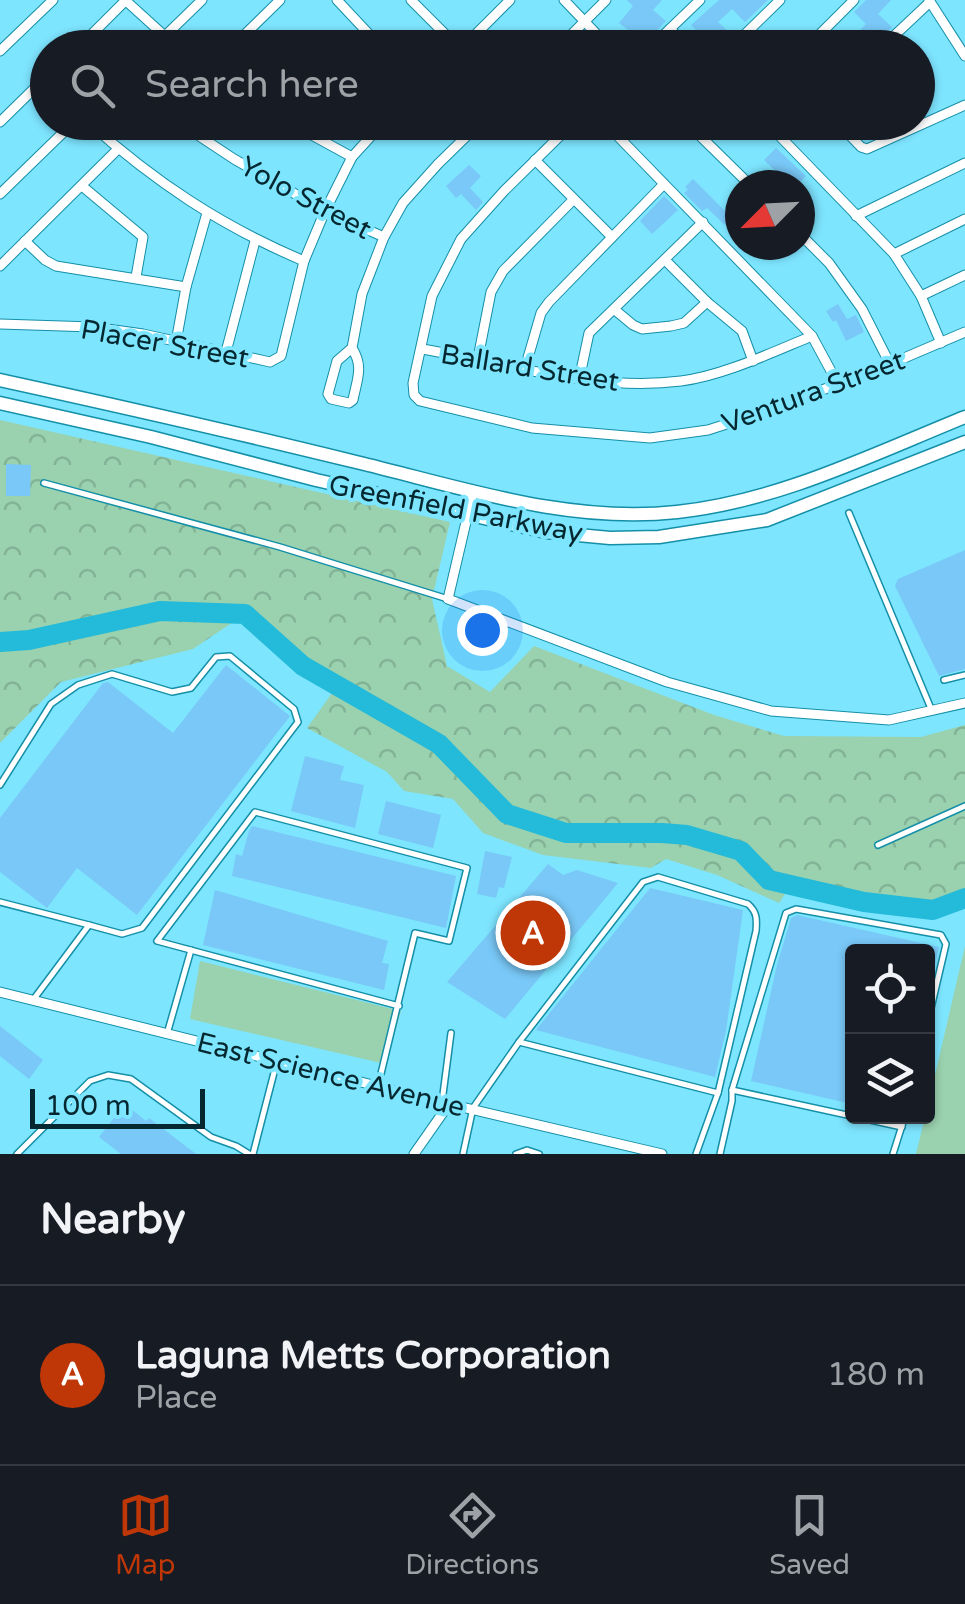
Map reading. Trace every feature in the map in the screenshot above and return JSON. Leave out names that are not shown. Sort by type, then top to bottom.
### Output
[{"type":"main road","name":"Greenfield Parkway","points":[[0,380],[548,508],[635,513],[676,512],[764,496],[965,417]]},
{"type":"main road","name":"Greenfield Parkway","points":[[0,403],[546,532],[610,538],[659,537],[766,520],[965,442]]},
{"type":"street","points":[[99,30],[126,0],[158,30]]},
{"type":"street","points":[[171,30],[202,0]]},
{"type":"street","points":[[249,30],[280,0]]},
{"type":"street","points":[[337,0],[365,30]]},
{"type":"street","points":[[411,0],[442,30]]},
{"type":"street","points":[[488,0],[498,10]]},
{"type":"street","points":[[478,30],[510,0]]},
{"type":"street","points":[[564,0],[592,30]]},
{"type":"street","points":[[576,30],[606,0]]},
{"type":"street","points":[[670,29],[700,0]]},
{"type":"street","points":[[749,30],[780,0]]},
{"type":"street","points":[[824,30],[854,0]]},
{"type":"street","points":[[900,30],[930,1],[965,56]]},
{"type":"street","points":[[0,51],[46,2]]},
{"type":"street","points":[[0,33],[9,42]]},
{"type":"street","points":[[0,122],[30,93]]},
{"type":"street","points":[[935,117],[965,105]]},
{"type":"street","points":[[0,194],[56,140]]},
{"type":"street","points":[[108,140],[206,214],[304,261],[352,157],[368,140]]},
{"type":"street","name":"Yolo Street","points":[[205,140],[324,211],[384,238]]},
{"type":"street","points":[[321,140],[352,157]]},
{"type":"street","points":[[352,348],[360,365],[353,400],[349,403],[331,399],[328,394],[337,362],[352,348],[362,294],[384,238],[403,203],[463,140]]},
{"type":"street","points":[[422,349],[432,296],[461,238],[556,140]]},
{"type":"street","points":[[621,140],[812,336],[838,384]]},
{"type":"street","points":[[704,140],[735,170]]},
{"type":"street","points":[[783,140],[894,254],[921,296],[941,343]]},
{"type":"street","points":[[855,140],[868,149],[886,140]]},
{"type":"street","points":[[0,266],[118,149]]},
{"type":"street","points":[[535,160],[612,237]]},
{"type":"street","points":[[856,216],[965,163]]},
{"type":"street","points":[[524,368],[548,302],[664,184]]},
{"type":"street","points":[[82,186],[143,237],[136,277]]},
{"type":"street","points":[[478,358],[492,292],[503,271],[573,200]]},
{"type":"street","points":[[176,342],[206,214]]},
{"type":"street","points":[[894,254],[965,220]]},
{"type":"street","points":[[580,380],[590,334],[703,222]]},
{"type":"street","points":[[226,352],[256,240]]},
{"type":"street","points":[[25,242],[56,266],[186,287]]},
{"type":"street","points":[[815,248],[862,309],[890,364]]},
{"type":"street","name":"Placer Street","points":[[0,324],[93,327],[270,362],[281,356],[304,261]]},
{"type":"street","points":[[666,261],[706,302],[742,331],[753,361]]},
{"type":"street","points":[[921,296],[965,275]]},
{"type":"street","points":[[615,310],[632,326],[642,329],[684,322],[706,302]]},
{"type":"street","name":"Ventura Street","points":[[422,349],[413,383],[414,396],[420,401],[532,428],[650,438],[708,430],[770,410],[965,332]]},
{"type":"street","name":"Ballard Street","points":[[422,349],[580,380],[625,384],[684,381],[753,361],[812,336]]},
{"type":"street","points":[[473,492],[448,598],[666,682],[771,711],[889,720],[965,704]]},
{"type":"street","name":"East Science Avenue","points":[[0,992],[662,1154]]},
{"type":"street","points":[[414,1154],[446,1103]]},
{"type":"lane","points":[[44,483],[280,547],[448,598]]},
{"type":"lane","points":[[849,513],[932,710]]},
{"type":"lane","points":[[0,785],[51,704],[78,685],[112,674],[172,692],[191,688],[216,657],[230,656],[294,710],[298,722],[142,928],[122,934],[0,902]]},
{"type":"lane","points":[[944,680],[965,675]]},
{"type":"lane","points":[[878,845],[965,806]]},
{"type":"lane","points":[[378,1086],[398,1006],[415,933],[449,941],[467,868],[254,812],[157,941],[398,1006]]},
{"type":"lane","points":[[464,1154],[473,1108],[519,1042],[643,882],[658,878],[748,904],[757,918],[718,1092],[696,1154]]},
{"type":"lane","points":[[720,1154],[732,1090],[786,913],[796,909],[941,935],[946,944],[935,991]]},
{"type":"lane","points":[[34,1000],[89,925]]},
{"type":"lane","points":[[168,1034],[191,950]]},
{"type":"lane","points":[[446,1103],[451,1033]]},
{"type":"lane","points":[[519,1042],[718,1092]]},
{"type":"lane","points":[[16,1154],[90,1081],[108,1075],[131,1079],[211,1136],[251,1154],[276,1061]]},
{"type":"lane","points":[[732,1090],[902,1128]]},
{"type":"lane","points":[[893,1154],[903,1124]]},
{"type":"lane","points":[[516,1154],[527,1150],[539,1154]]},
{"type":"green space","points":[[0,420],[450,522],[432,599],[447,666],[490,692],[534,646],[714,715],[784,736],[921,737],[965,725],[965,898],[933,910],[864,902],[791,885],[779,903],[717,875],[666,859],[651,868],[543,855],[483,833],[453,799],[404,791],[387,772],[307,728],[337,686],[303,666],[245,614],[193,649],[61,682],[0,743]]},
{"type":"green space","points":[[965,946],[965,1154],[916,1154],[923,1124],[935,1124],[935,1075]]},
{"type":"green space","points":[[200,961],[401,1011],[386,1064],[190,1019]]},
{"type":"building","points":[[627,0],[662,0],[653,10],[666,21],[657,30],[628,30],[619,23],[633,6]]},
{"type":"building","points":[[719,0],[768,0],[745,22],[732,9],[718,22],[727,30],[696,30],[691,25]]},
{"type":"building","points":[[866,0],[891,0],[878,14],[892,27],[860,30],[866,24],[854,12]]},
{"type":"building","points":[[776,148],[800,170],[774,170],[764,160]]},
{"type":"building","points":[[469,165],[481,176],[470,188],[483,202],[476,210],[461,194],[456,198],[446,186]]},
{"type":"building","points":[[693,179],[725,211],[725,225],[707,208],[702,211],[684,193],[688,190],[685,187]]},
{"type":"building","points":[[664,196],[678,210],[652,234],[640,221]]},
{"type":"building","points":[[838,304],[847,319],[856,315],[864,332],[846,341],[836,320],[833,322],[826,311]]},
{"type":"building","points":[[6,464],[31,465],[30,496],[6,496]]},
{"type":"building","points":[[965,550],[965,669],[939,676],[895,586],[898,579]]},
{"type":"building","points":[[226,665],[290,716],[137,915],[77,868],[47,908],[0,872],[0,818],[103,683],[108,682],[173,733]]},
{"type":"building","points":[[305,756],[344,766],[340,780],[364,785],[355,828],[291,811]]},
{"type":"building","points":[[386,801],[441,815],[433,848],[378,834]]},
{"type":"building","points":[[252,826],[456,876],[446,928],[232,876],[236,854],[242,856]]},
{"type":"building","points":[[485,851],[512,857],[504,888],[499,887],[496,898],[477,894]]},
{"type":"building","points":[[548,864],[563,875],[577,870],[618,883],[505,1019],[447,982]]},
{"type":"building","points":[[650,888],[743,910],[726,1031],[715,1077],[536,1030]]},
{"type":"building","points":[[215,890],[388,941],[382,963],[389,964],[384,990],[203,945]]},
{"type":"building","points":[[797,915],[926,944],[845,944],[845,1102],[751,1081],[791,918]]},
{"type":"building","points":[[0,1026],[43,1060],[29,1079],[0,1056]]},
{"type":"building","points":[[125,1104],[196,1154],[121,1154],[99,1137]]},
{"type":"waterway","points":[[0,642],[29,640],[160,611],[245,614],[303,666],[439,744],[507,814],[566,833],[687,835],[741,851],[769,880],[864,902],[933,910],[965,898]]},
{"type":"place","name":"Laguna Metts Corporation","points":[[533,933]]}]
